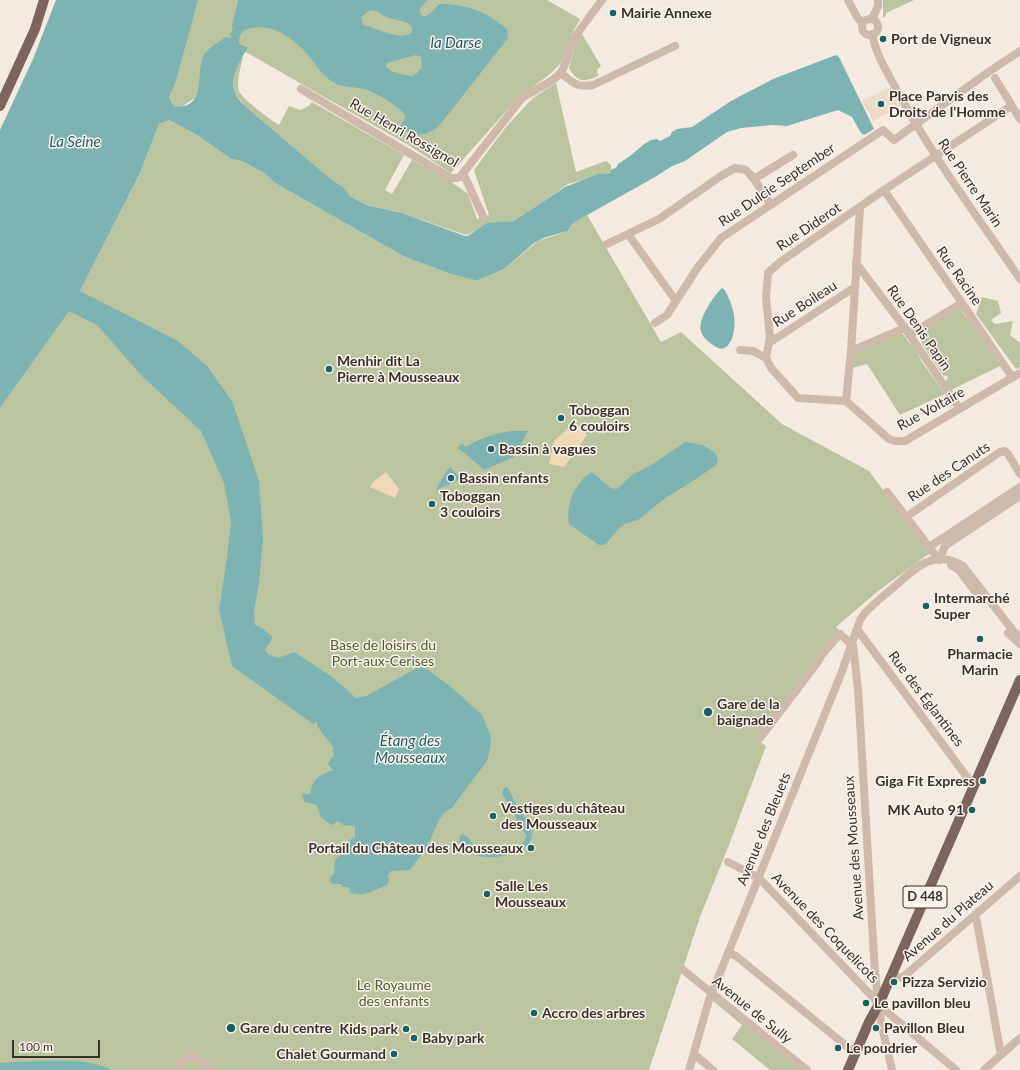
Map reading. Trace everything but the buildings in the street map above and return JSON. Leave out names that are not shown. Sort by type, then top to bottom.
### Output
[{"type":"main road","points":[[28,44],[38,0]]},
{"type":"main road","points":[[0,106],[35,29],[44,0]]},
{"type":"main road","name":"D 448","points":[[848,1070],[869,1022],[879,1004],[1020,680]]},
{"type":"street","points":[[602,0],[572,44],[561,73],[575,84],[583,86],[593,85],[675,46]]},
{"type":"street","points":[[848,0],[856,17],[862,23],[863,30],[867,34],[876,32],[878,27],[876,22],[872,19]]},
{"type":"street","points":[[872,19],[878,6],[878,0]]},
{"type":"street","points":[[862,23],[866,20],[872,19]]},
{"type":"street","name":"Rue Pierre Marin","points":[[872,34],[874,44],[915,124],[1019,276]]},
{"type":"street","points":[[915,124],[1020,51]]},
{"type":"street","name":"Rue Henri Rossignol","points":[[301,89],[451,178],[456,178],[460,177],[464,173],[522,98],[561,73]]},
{"type":"street","points":[[995,78],[1020,119]]},
{"type":"street","name":"Rue Diderot","points":[[766,358],[770,337],[766,298],[768,273],[780,262],[884,190],[1011,106]]},
{"type":"street","name":"Rue Dulcie September","points":[[655,323],[667,315],[698,267],[721,238],[883,130],[894,140],[915,124]]},
{"type":"street","points":[[754,179],[793,155]]},
{"type":"street","points":[[605,245],[659,220],[721,176],[735,168],[746,170],[771,204]]},
{"type":"street","points":[[464,173],[483,216]]},
{"type":"street","name":"Rue Racine","points":[[884,190],[1012,377]]},
{"type":"street","points":[[740,350],[754,352],[766,358],[771,368],[798,398],[846,401],[851,351],[860,208]]},
{"type":"street","points":[[628,234],[676,301]]},
{"type":"street","name":"Rue Denis Papin","points":[[856,263],[907,331],[960,409]]},
{"type":"street","name":"Rue Boileau","points":[[768,343],[855,287]]},
{"type":"street","points":[[851,351],[907,331],[962,303]]},
{"type":"street","name":"Rue Voltaire","points":[[846,401],[889,439],[895,441],[905,441],[1020,373]]},
{"type":"street","name":"Rue des Canuts","points":[[906,517],[1000,452],[1005,452],[1008,454],[1020,474]]},
{"type":"street","points":[[929,547],[1020,487]]},
{"type":"street","name":"Rue des Canuts","points":[[887,492],[939,560]]},
{"type":"street","points":[[939,560],[945,546],[1020,496]]},
{"type":"street","name":"Avenue des Bleuets","points":[[689,1070],[712,994],[841,674],[860,620],[865,613],[917,567],[927,561],[934,559],[939,560]]},
{"type":"street","points":[[939,560],[952,560],[963,566],[1014,632],[1020,636]]},
{"type":"street","points":[[939,560],[956,567],[959,570],[1011,636],[1020,644]]},
{"type":"street","name":"Rue des Églantines","points":[[857,629],[972,788]]},
{"type":"street","points":[[760,738],[818,663],[821,656],[840,634],[852,644]]},
{"type":"street","name":"Avenue des Mousseaux","points":[[852,644],[858,689],[875,973],[881,1023],[892,1070]]},
{"type":"street","name":"Avenue des Coquelicots","points":[[728,862],[759,878],[879,1004],[956,1070]]},
{"type":"street","name":"Avenue du Plateau","points":[[891,975],[902,978],[1020,876]]},
{"type":"street","points":[[974,915],[977,922],[1001,1055]]},
{"type":"street","points":[[729,953],[736,956],[850,1048],[857,1050]]},
{"type":"street","name":"Avenue de Sully","points":[[682,969],[807,1070]]},
{"type":"street","points":[[984,1070],[1020,1038]]},
{"type":"street","points":[[694,1054],[713,1070]]},
{"type":"street","points":[[179,1070],[178,1068],[182,1060],[188,1055],[212,1069]]},
{"type":"green space","points":[[197,0],[547,0],[580,19],[561,63],[550,74],[516,100],[451,173],[410,146],[223,39],[200,82],[195,98],[181,107],[174,106],[169,98],[176,81]]},
{"type":"green space","points":[[883,0],[914,0],[886,13],[886,16],[883,18]]},
{"type":"green space","points":[[582,34],[601,66],[597,70],[598,76],[585,80],[578,79],[569,68],[575,45]]},
{"type":"green space","points":[[240,55],[243,57],[238,78],[238,87],[241,95],[279,125],[289,106],[300,110],[309,106],[312,102],[404,155],[385,190],[392,194],[412,160],[450,181],[468,194],[477,219],[489,215],[474,170],[506,127],[533,98],[556,83],[576,172],[606,161],[611,165],[611,172],[568,184],[515,221],[495,223],[466,235],[399,212],[366,205],[350,196],[245,106],[233,91],[234,75]]},
{"type":"green space","name":"Base de loisirs du Port-aux-Cerises","points":[[169,120],[197,135],[231,159],[242,161],[264,173],[275,183],[405,257],[451,274],[478,280],[504,269],[538,241],[568,231],[573,223],[587,215],[661,342],[681,332],[782,424],[869,471],[930,553],[878,591],[836,627],[840,631],[756,739],[766,746],[700,917],[649,1070],[0,1070],[0,408],[68,311],[80,291],[140,173],[159,124]]},
{"type":"green space","points":[[982,297],[998,301],[1001,313],[991,320],[995,324],[1013,321],[1010,335],[1020,343],[1020,367],[1016,369],[976,314]]},
{"type":"green space","points":[[959,306],[966,317],[968,317],[1000,366],[951,390],[945,382],[948,378],[947,376],[943,375],[922,344],[923,341],[917,332]]},
{"type":"green space","points":[[902,333],[911,345],[912,344],[922,362],[945,394],[900,415],[867,364],[852,368],[854,353]]},
{"type":"green space","points":[[713,997],[802,1070],[770,1070],[732,1039],[742,1025],[713,1001]]},
{"type":"sand","points":[[575,422],[587,435],[564,467],[549,464],[554,441]]},
{"type":"sand","points":[[386,472],[399,489],[395,498],[370,487],[373,482]]},
{"type":"shaded area","name":"Place Parvis des Droits de l'Homme","points":[[890,87],[900,106],[873,121],[862,101]]},
{"type":"water","points":[[56,0],[198,0],[176,81],[169,98],[174,106],[184,106],[191,103],[196,97],[201,62],[206,52],[225,37],[231,38],[230,34],[233,28],[232,26],[238,0],[428,0],[420,8],[420,14],[424,17],[432,12],[439,4],[452,4],[477,10],[500,23],[507,29],[508,38],[439,126],[424,134],[412,134],[400,126],[406,117],[393,104],[380,96],[368,90],[337,84],[327,78],[300,46],[285,35],[269,28],[250,28],[244,30],[241,34],[239,44],[248,48],[236,70],[233,82],[236,95],[245,106],[333,181],[343,187],[350,196],[366,205],[402,213],[465,236],[468,236],[487,223],[514,221],[565,187],[598,174],[610,173],[618,164],[651,140],[657,139],[660,141],[670,136],[672,132],[677,129],[692,127],[731,101],[773,79],[836,55],[839,57],[874,129],[864,135],[861,133],[852,117],[838,110],[787,126],[772,125],[741,128],[727,132],[685,161],[672,166],[573,223],[568,231],[546,237],[534,243],[504,269],[478,280],[474,280],[451,274],[405,257],[275,183],[264,173],[242,161],[231,159],[197,135],[169,120],[159,124],[140,173],[80,291],[178,341],[207,366],[232,401],[259,481],[263,538],[259,584],[254,610],[255,625],[262,628],[273,637],[265,650],[268,654],[278,658],[294,652],[331,676],[356,698],[366,696],[417,668],[425,668],[450,686],[482,715],[491,737],[487,761],[452,808],[445,812],[439,820],[427,847],[410,870],[391,871],[388,875],[389,881],[387,885],[373,891],[364,894],[354,894],[349,892],[350,890],[348,887],[343,887],[341,884],[333,884],[330,882],[331,876],[334,874],[335,860],[342,853],[348,841],[355,837],[355,827],[343,825],[338,821],[332,825],[322,817],[317,805],[304,802],[302,794],[310,794],[313,784],[317,778],[333,770],[328,764],[331,758],[334,757],[333,747],[317,726],[316,722],[313,724],[232,666],[219,610],[231,522],[224,483],[201,431],[141,375],[97,325],[69,311],[0,408],[0,130],[33,59]],"holes":[[[373,10],[388,18],[403,21],[409,24],[412,27],[412,32],[402,36],[363,25],[361,17]],[[416,55],[421,57],[422,67],[412,76],[395,72],[386,67],[387,63]]]},
{"type":"water","points":[[722,288],[724,289],[732,307],[735,326],[732,339],[729,344],[727,347],[721,349],[715,347],[706,339],[700,327],[707,308]]},
{"type":"water","name":"Bassin à vagues","points":[[514,431],[528,431],[514,457],[484,470],[457,448],[462,444],[466,447],[489,436]]},
{"type":"water","points":[[685,442],[703,445],[715,453],[718,461],[716,465],[664,499],[638,520],[625,524],[619,528],[605,545],[599,545],[569,524],[568,517],[570,502],[576,488],[580,482],[592,472],[611,488],[617,489],[632,475],[653,464]]},
{"type":"water","name":"Bassin enfants","points":[[450,467],[461,479],[436,490],[443,477]]},
{"type":"water","points":[[507,787],[531,829],[531,840],[520,851],[511,854],[493,857],[476,855],[459,842],[460,836],[463,834],[478,850],[485,852],[495,852],[512,848],[524,842],[526,835],[502,793],[504,788]]},
{"type":"water","points":[[38,1061],[85,1062],[103,1066],[112,1070],[0,1070],[0,1063]]},
{"type":"place","name":"Mairie Annexe","points":[[613,13]]},
{"type":"place","name":"Port de Vigneux","points":[[883,39]]},
{"type":"place","name":"Place Parvis des Droits de l'Homme","points":[[881,104]]},
{"type":"place","name":"Menhir dit La Pierre à Mousseaux","points":[[329,369]]},
{"type":"place","name":"Toboggan 6 couloirs","points":[[561,418]]},
{"type":"place","name":"Bassin à vagues","points":[[491,449]]},
{"type":"place","name":"Bassin enfants","points":[[451,478]]},
{"type":"place","name":"Toboggan 3 couloirs","points":[[432,504]]},
{"type":"place","name":"Intermarché Super","points":[[926,606]]},
{"type":"place","name":"Pharmacie Marin","points":[[980,639]]},
{"type":"place","name":"Gare de la baignade","points":[[708,712]]},
{"type":"place","name":"Giga Fit Express","points":[[983,781]]},
{"type":"place","name":"MK Auto 91","points":[[972,810]]},
{"type":"place","name":"Vestiges du château des Mousseaux","points":[[493,816]]},
{"type":"place","name":"Portail du Château des Mousseaux","points":[[531,848]]},
{"type":"place","name":"Salle Les Mousseaux","points":[[487,894]]},
{"type":"place","name":"Pizza Servizio","points":[[894,982]]},
{"type":"place","name":"Le pavillon bleu","points":[[866,1003]]},
{"type":"place","name":"Accro des arbres","points":[[534,1013]]},
{"type":"place","name":"Gare du centre","points":[[231,1028]]},
{"type":"place","name":"Pavillon Bleu","points":[[876,1028]]},
{"type":"place","name":"Kids park","points":[[406,1029]]},
{"type":"place","name":"Baby park","points":[[414,1038]]},
{"type":"place","name":"Le poudrier","points":[[838,1048]]},
{"type":"place","name":"Chalet Gourmand","points":[[394,1054]]},
{"type":"water label","name":"la Darse","points":[[456,43]]},
{"type":"water label","name":"La Seine","points":[[75,142]]},
{"type":"water label","name":"Étang des Mousseaux","points":[[410,750]]},
{"type":"park label","name":"Le Royaume des enfants","points":[[394,994]]}]
